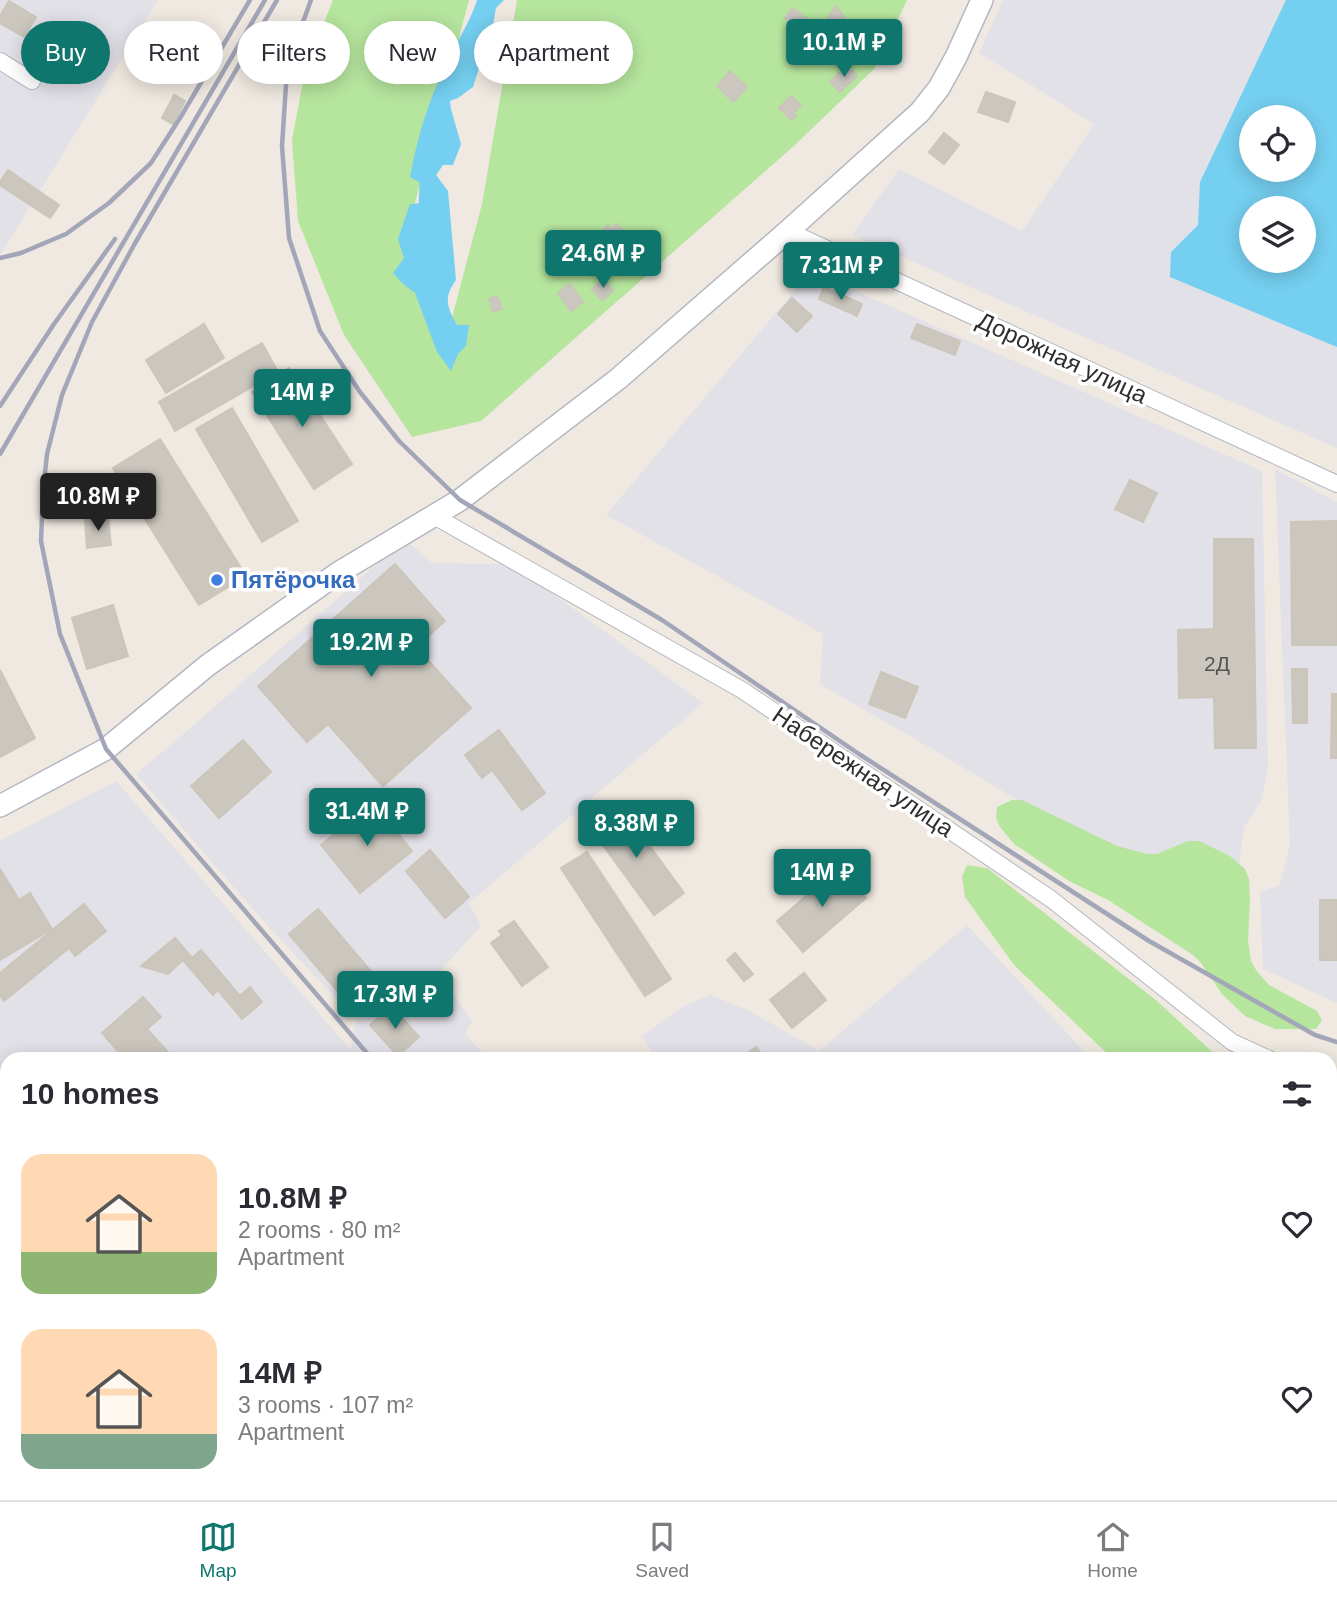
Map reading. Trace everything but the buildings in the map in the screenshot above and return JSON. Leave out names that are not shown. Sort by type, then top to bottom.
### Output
[{"type":"street","points":[[0,806],[106,749],[208,665],[338,573],[460,500],[618,379],[788,231],[920,111],[939,88],[982,0]]},
{"type":"street","points":[[0,61],[21,74]]},
{"type":"street","name":"Дорожная улица","points":[[788,231],[1337,484]]},
{"type":"street","name":"Набережная улица","points":[[434,516],[742,690],[1051,900],[1232,1042],[1254,1052]]},
{"type":"shaded area","points":[[0,0],[158,0],[145,21],[124,21],[124,55],[110,77],[110,21],[21,21],[21,84],[106,84],[0,255]]},
{"type":"shaded area","points":[[1003,0],[1337,0],[1337,448],[852,235],[899,169],[1022,231],[1094,124],[979,53]]},
{"type":"shaded area","points":[[811,271],[1262,471],[1268,769],[1261,801],[1244,827],[1235,896],[1139,873],[820,684],[823,634],[606,515]]},
{"type":"shaded area","points":[[1275,469],[1337,502],[1337,1003],[1263,969],[1260,892],[1280,885],[1290,845]]},
{"type":"shaded area","points":[[405,539],[432,563],[512,564],[703,703],[469,903],[481,926],[438,973],[472,1021],[465,1034],[482,1052],[0,1052],[0,841],[116,781],[351,1050],[356,1020],[257,914],[136,774]]},
{"type":"shaded area","points":[[967,925],[1085,1052],[651,1052],[642,1036],[684,1006],[710,995],[748,1010],[819,1051]]},
{"type":"green space","points":[[333,0],[469,0],[460,34],[460,21],[364,21],[364,84],[447,84],[403,248],[443,352],[482,204],[503,84],[633,84],[633,21],[513,21],[517,0],[907,0],[875,68],[795,145],[481,421],[412,437],[344,335],[298,221],[292,140],[303,84],[350,84],[350,21],[325,21]]},
{"type":"green space","points":[[1012,800],[1022,800],[1117,846],[1147,854],[1157,854],[1188,841],[1199,841],[1230,856],[1245,869],[1249,879],[1248,940],[1251,961],[1269,985],[1317,1011],[1322,1020],[1316,1029],[1275,1029],[1245,1016],[1222,994],[1193,955],[1108,900],[1069,881],[1014,844],[996,818],[997,807]]},
{"type":"green space","points":[[967,865],[987,868],[1157,1001],[1212,1052],[1106,1052],[1014,965],[965,897],[962,877]]},
{"type":"water","points":[[477,0],[504,0],[496,8],[494,21],[474,21],[474,84],[458,98],[450,101],[461,144],[453,165],[443,165],[436,175],[448,191],[456,280],[449,292],[449,308],[457,325],[469,325],[466,346],[458,354],[451,371],[437,352],[415,293],[393,273],[404,258],[398,239],[410,204],[422,203],[429,195],[426,186],[410,177],[424,119],[438,84],[460,84],[460,37]]},
{"type":"water","points":[[1286,0],[1337,0],[1337,347],[1170,277],[1171,252],[1198,225],[1200,182]]},
{"type":"waterway","points":[[426,219],[430,168]]},
{"type":"railway","points":[[0,258],[21,253],[66,234],[109,203],[151,163],[250,0]]},
{"type":"railway","points":[[0,454],[265,0]]},
{"type":"railway","points":[[277,0],[92,322],[62,395],[47,454],[41,541],[60,634],[106,749],[366,1052]]},
{"type":"railway","points":[[311,0],[296,41],[286,85],[282,146],[289,238],[320,331],[360,392],[399,441],[460,500],[662,620],[859,754],[1149,941],[1315,1035],[1337,1042]]},
{"type":"railway","points":[[0,406],[115,239]]},
{"type":"place","name":"Пятёрочка","points":[[217,580]]}]
